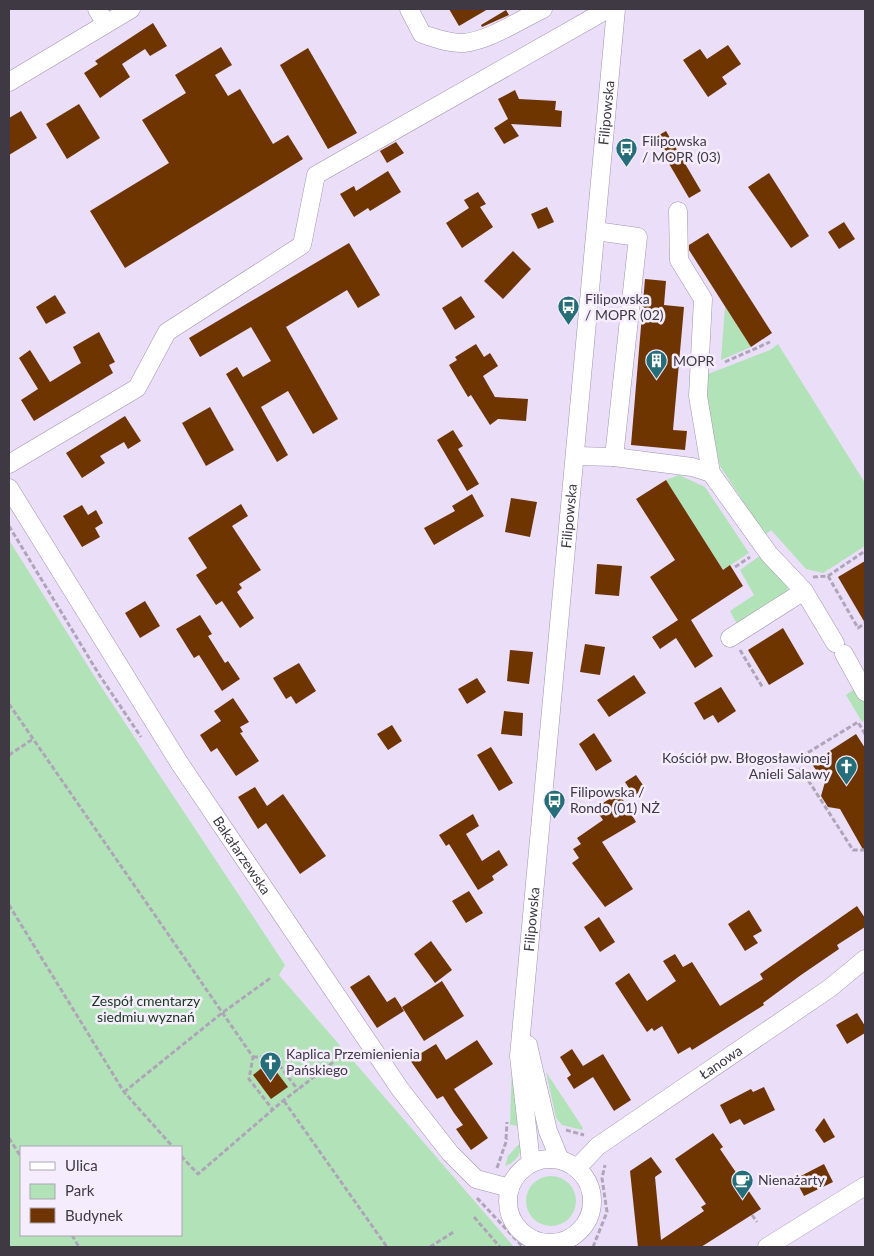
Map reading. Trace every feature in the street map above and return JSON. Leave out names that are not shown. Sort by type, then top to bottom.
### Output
[{"type":"street","points":[[97,9],[106,24]]},
{"type":"street","points":[[9,82],[131,9]]},
{"type":"street","points":[[410,9],[422,34],[448,42],[463,43],[478,40],[544,9]]},
{"type":"street","points":[[9,464],[137,388],[167,332],[302,245],[316,175],[608,9]]},
{"type":"street","name":"Filipowska","points":[[531,1163],[519,1056],[616,9]]},
{"type":"street","points":[[678,211],[679,260],[703,298],[698,396],[712,473],[764,546],[804,591],[865,692]]},
{"type":"street","points":[[596,231],[638,237],[614,457]]},
{"type":"street","points":[[576,456],[614,457],[692,467],[712,473]]},
{"type":"street","name":"Bakałarzewska","points":[[9,488],[185,772],[400,1089],[450,1153],[476,1179],[510,1188]]},
{"type":"street","points":[[730,638],[804,591]]},
{"type":"street","name":"Łanowa","points":[[577,1168],[598,1146],[830,988],[865,958]]},
{"type":"street","name":"Filipowska","points":[[522,1022],[548,1131],[560,1160]]},
{"type":"street","points":[[546,1159],[560,1160],[577,1168],[590,1188],[592,1201],[590,1213],[578,1240],[570,1238],[555,1245],[534,1239],[517,1228],[510,1216],[508,1202],[510,1188],[522,1169],[531,1163],[546,1159]]},
{"type":"street","points":[[767,1247],[865,1186]]},
{"type":"path","points":[[725,362],[770,342]]},
{"type":"path","points":[[865,551],[828,576],[858,628],[865,623]]},
{"type":"path","points":[[9,704],[252,1057],[249,1079],[273,1110]]},
{"type":"path","points":[[865,734],[858,722],[804,755],[801,769],[852,850],[865,850]]},
{"type":"path","points":[[9,756],[33,739]]},
{"type":"path","points":[[9,905],[124,1092],[173,1146]]},
{"type":"path","points":[[124,1092],[222,1013],[272,977]]},
{"type":"path","points":[[252,1057],[273,1057],[298,1090]]},
{"type":"path","points":[[182,1157],[198,1174],[284,1100],[340,1057]]},
{"type":"path","points":[[284,1100],[387,1247]]},
{"type":"path","points":[[9,1138],[20,1155]]},
{"type":"path","points":[[752,1215],[757,1222]]},
{"type":"path","points":[[474,1216],[500,1247]]},
{"type":"path","points":[[430,1247],[455,1231]]},
{"type":"path","points":[[73,1236],[80,1247]]},
{"type":"green space","points":[[725,307],[751,347],[721,360],[721,359]]},
{"type":"green space","points":[[778,344],[865,483],[865,546],[823,573],[806,569],[771,530],[765,535],[720,466],[705,395],[708,374],[770,350]]},
{"type":"green space","points":[[679,475],[705,487],[749,553],[723,570],[666,480]]},
{"type":"green space","name":"Zespół cmentarzy siedmiu wyznań","points":[[9,540],[98,682],[285,965],[279,975],[514,1247],[9,1247]]},
{"type":"green space","points":[[761,555],[788,585],[787,592],[737,624],[730,611],[754,595],[740,570]]},
{"type":"green space","points":[[865,682],[865,720],[862,722],[846,695]]},
{"type":"green space","points":[[512,1063],[520,1126],[510,1125]]},
{"type":"green space","points":[[546,1072],[583,1128],[582,1130],[562,1125],[556,1118]]},
{"type":"green space","points":[[522,1144],[517,1158],[505,1166],[508,1156],[518,1145]]},
{"type":"green space","points":[[551,1176],[560,1178],[571,1187],[576,1201],[574,1210],[565,1221],[551,1226],[542,1224],[531,1215],[526,1201],[528,1192],[537,1181]]},
{"type":"building","points":[[449,9],[488,9],[459,26]]},
{"type":"building","points":[[506,10],[509,15],[482,27],[481,25]]},
{"type":"building","points":[[153,23],[167,46],[150,56],[145,49],[122,64],[130,77],[100,98],[84,73],[98,64],[95,61]]},
{"type":"building","points":[[728,45],[741,64],[722,77],[727,84],[708,97],[683,60],[700,49],[707,59]]},
{"type":"building","points":[[221,47],[232,65],[215,75],[228,96],[240,89],[273,144],[288,135],[303,159],[125,268],[90,211],[169,163],[142,120],[186,93],[175,75]]},
{"type":"building","points":[[308,48],[357,133],[328,149],[280,65]]},
{"type":"building","points":[[515,90],[519,99],[556,101],[555,110],[562,111],[561,127],[511,124],[519,136],[504,144],[494,128],[508,119],[498,99]]},
{"type":"building","points":[[79,104],[100,138],[67,159],[46,124]]},
{"type":"building","points":[[21,111],[37,138],[9,155],[9,118]]},
{"type":"building","points":[[666,131],[701,191],[689,198],[654,138]]},
{"type":"building","points":[[396,142],[404,153],[387,163],[380,151]]},
{"type":"building","points":[[388,171],[401,192],[370,211],[368,208],[354,217],[340,194],[354,186],[356,191]]},
{"type":"building","points":[[769,173],[809,236],[791,248],[748,187]]},
{"type":"building","points":[[478,192],[486,204],[480,207],[493,227],[462,248],[446,223],[469,208],[464,200]]},
{"type":"building","points":[[547,207],[554,222],[538,229],[531,214]]},
{"type":"building","points":[[844,222],[855,239],[839,249],[828,232]]},
{"type":"building","points":[[708,233],[772,333],[751,347],[689,250],[689,245]]},
{"type":"building","points":[[349,243],[380,295],[358,308],[347,290],[286,327],[338,419],[313,434],[288,391],[261,407],[288,455],[277,462],[226,374],[237,367],[243,377],[271,361],[251,327],[200,357],[189,338]]},
{"type":"building","points":[[513,251],[531,269],[503,299],[484,281]]},
{"type":"building","name":"MOPR","points":[[645,279],[666,281],[664,305],[684,307],[673,430],[687,431],[685,450],[631,445]]},
{"type":"building","points":[[55,295],[66,313],[46,324],[36,307]]},
{"type":"building","points":[[461,296],[475,317],[455,330],[442,308]]},
{"type":"building","points":[[99,332],[115,362],[109,365],[113,373],[34,421],[21,400],[38,389],[19,358],[30,350],[50,382],[81,363],[73,347]]},
{"type":"building","points":[[476,344],[484,357],[490,353],[498,366],[483,376],[495,397],[528,399],[526,421],[498,419],[490,425],[471,395],[468,397],[449,365],[457,360],[455,357]]},
{"type":"building","points":[[210,407],[234,450],[206,466],[182,423]]},
{"type":"building","points":[[125,416],[141,441],[128,449],[124,442],[100,456],[105,463],[82,478],[66,453]]},
{"type":"building","points":[[453,430],[463,446],[458,449],[479,484],[467,491],[437,440]]},
{"type":"building","points":[[666,480],[723,570],[730,565],[743,586],[691,620],[713,656],[695,668],[676,638],[660,649],[652,637],[678,620],[650,577],[675,560],[636,499]]},
{"type":"building","points":[[472,494],[484,516],[434,545],[424,528],[455,511],[452,506]]},
{"type":"building","points":[[511,498],[537,502],[530,537],[505,532]]},
{"type":"building","points":[[241,504],[248,516],[232,526],[261,570],[239,584],[242,588],[237,592],[254,618],[240,628],[222,601],[216,605],[196,575],[207,568],[188,538]]},
{"type":"building","points":[[82,505],[88,515],[96,510],[103,523],[95,528],[100,537],[82,547],[63,516]]},
{"type":"building","points":[[865,561],[865,623],[838,577]]},
{"type":"building","points":[[597,564],[622,566],[619,596],[595,594]]},
{"type":"building","points":[[145,601],[160,626],[140,638],[125,613]]},
{"type":"building","points":[[200,615],[212,634],[208,636],[225,663],[228,661],[240,679],[222,691],[199,655],[194,658],[176,629]]},
{"type":"building","points":[[783,628],[804,664],[769,685],[748,650]]},
{"type":"building","points":[[585,644],[605,647],[600,675],[580,672]]},
{"type":"building","points":[[510,650],[533,652],[529,684],[507,681]]},
{"type":"building","points":[[299,663],[316,691],[296,704],[291,696],[286,699],[273,678]]},
{"type":"building","points":[[634,675],[646,693],[609,717],[597,700]]},
{"type":"building","points":[[477,678],[486,692],[467,704],[458,689]]},
{"type":"building","points":[[721,687],[736,711],[718,723],[713,715],[704,720],[694,703]]},
{"type":"building","points":[[233,698],[249,722],[240,727],[243,732],[240,733],[259,761],[236,776],[217,748],[211,752],[200,735],[221,721],[214,711]]},
{"type":"building","points":[[504,711],[523,713],[522,736],[501,734]]},
{"type":"building","points":[[392,725],[402,741],[388,750],[377,734]]},
{"type":"building","points":[[594,733],[612,761],[596,771],[579,744]]},
{"type":"building","name":"Kościół pw. Błogosławionej Anieli Salawy","points":[[856,734],[865,748],[865,853],[840,809],[828,807],[821,796],[825,782],[811,763]]},
{"type":"building","points":[[491,747],[513,783],[499,791],[477,755]]},
{"type":"building","points":[[636,775],[645,788],[634,796],[625,782]]},
{"type":"building","points":[[255,787],[267,806],[283,794],[326,856],[300,874],[266,823],[258,829],[238,797]]},
{"type":"building","points":[[619,793],[636,822],[602,842],[633,889],[605,907],[572,863],[579,858],[573,849],[581,844],[577,838],[603,820],[598,813],[606,808],[603,803]]},
{"type":"building","points":[[473,814],[479,826],[466,834],[482,861],[499,850],[508,865],[492,876],[494,880],[478,890],[449,844],[446,846],[439,835]]},
{"type":"building","points":[[469,891],[483,913],[466,923],[452,901]]},
{"type":"building","points":[[857,906],[865,918],[865,927],[837,945],[839,949],[763,1003],[764,1005],[692,1050],[690,1047],[678,1054],[662,1026],[654,1031],[652,1028],[647,1032],[615,983],[629,973],[647,1001],[676,981],[663,961],[675,954],[683,967],[692,962],[720,1006],[763,979],[760,974]]},
{"type":"building","points":[[749,910],[762,931],[753,936],[758,943],[745,951],[728,924]]},
{"type":"building","points":[[599,917],[615,942],[600,952],[584,927]]},
{"type":"building","points":[[431,941],[452,970],[435,983],[414,954]]},
{"type":"building","points":[[369,975],[387,1002],[395,997],[404,1011],[377,1028],[350,987]]},
{"type":"building","points":[[442,981],[464,1016],[424,1041],[402,1007]]},
{"type":"building","points":[[857,1013],[865,1026],[865,1033],[847,1044],[836,1025]]},
{"type":"building","points":[[477,1040],[493,1064],[454,1089],[488,1138],[471,1150],[456,1129],[463,1125],[443,1096],[437,1099],[410,1060],[436,1044],[446,1060]]},
{"type":"building","points":[[572,1049],[583,1066],[603,1054],[631,1100],[614,1111],[593,1077],[574,1089],[567,1078],[571,1075],[560,1057]]},
{"type":"building","name":"Kaplica Przemienienia Pańskiego","points":[[269,1062],[288,1087],[271,1099],[253,1075]]},
{"type":"building","points":[[764,1087],[775,1110],[744,1125],[740,1119],[730,1124],[720,1105],[751,1089],[753,1092]]},
{"type":"building","points":[[824,1118],[835,1137],[824,1143],[815,1130]]},
{"type":"building","points":[[713,1133],[723,1147],[720,1149],[761,1209],[701,1247],[638,1247],[630,1171],[651,1157],[662,1172],[655,1177],[661,1240],[704,1211],[701,1207],[706,1204],[675,1159]]},
{"type":"building","points":[[824,1164],[833,1182],[804,1196],[795,1179]]},
{"type":"place","name":"Filipowska / MOPR (03)","points":[[626,168]]},
{"type":"place","name":"Filipowska / MOPR (02)","points":[[569,326]]},
{"type":"place","name":"MOPR","points":[[657,380]]},
{"type":"place","name":"Kościół pw. Błogosławionej Anieli Salawy","points":[[846,785]]},
{"type":"place","name":"Filipowska / Rondo (01) NŻ","points":[[554,819]]},
{"type":"place","name":"Kaplica Przemienienia Pańskiego","points":[[270,1081]]},
{"type":"place","name":"Nienażarty","points":[[742,1199]]}]
